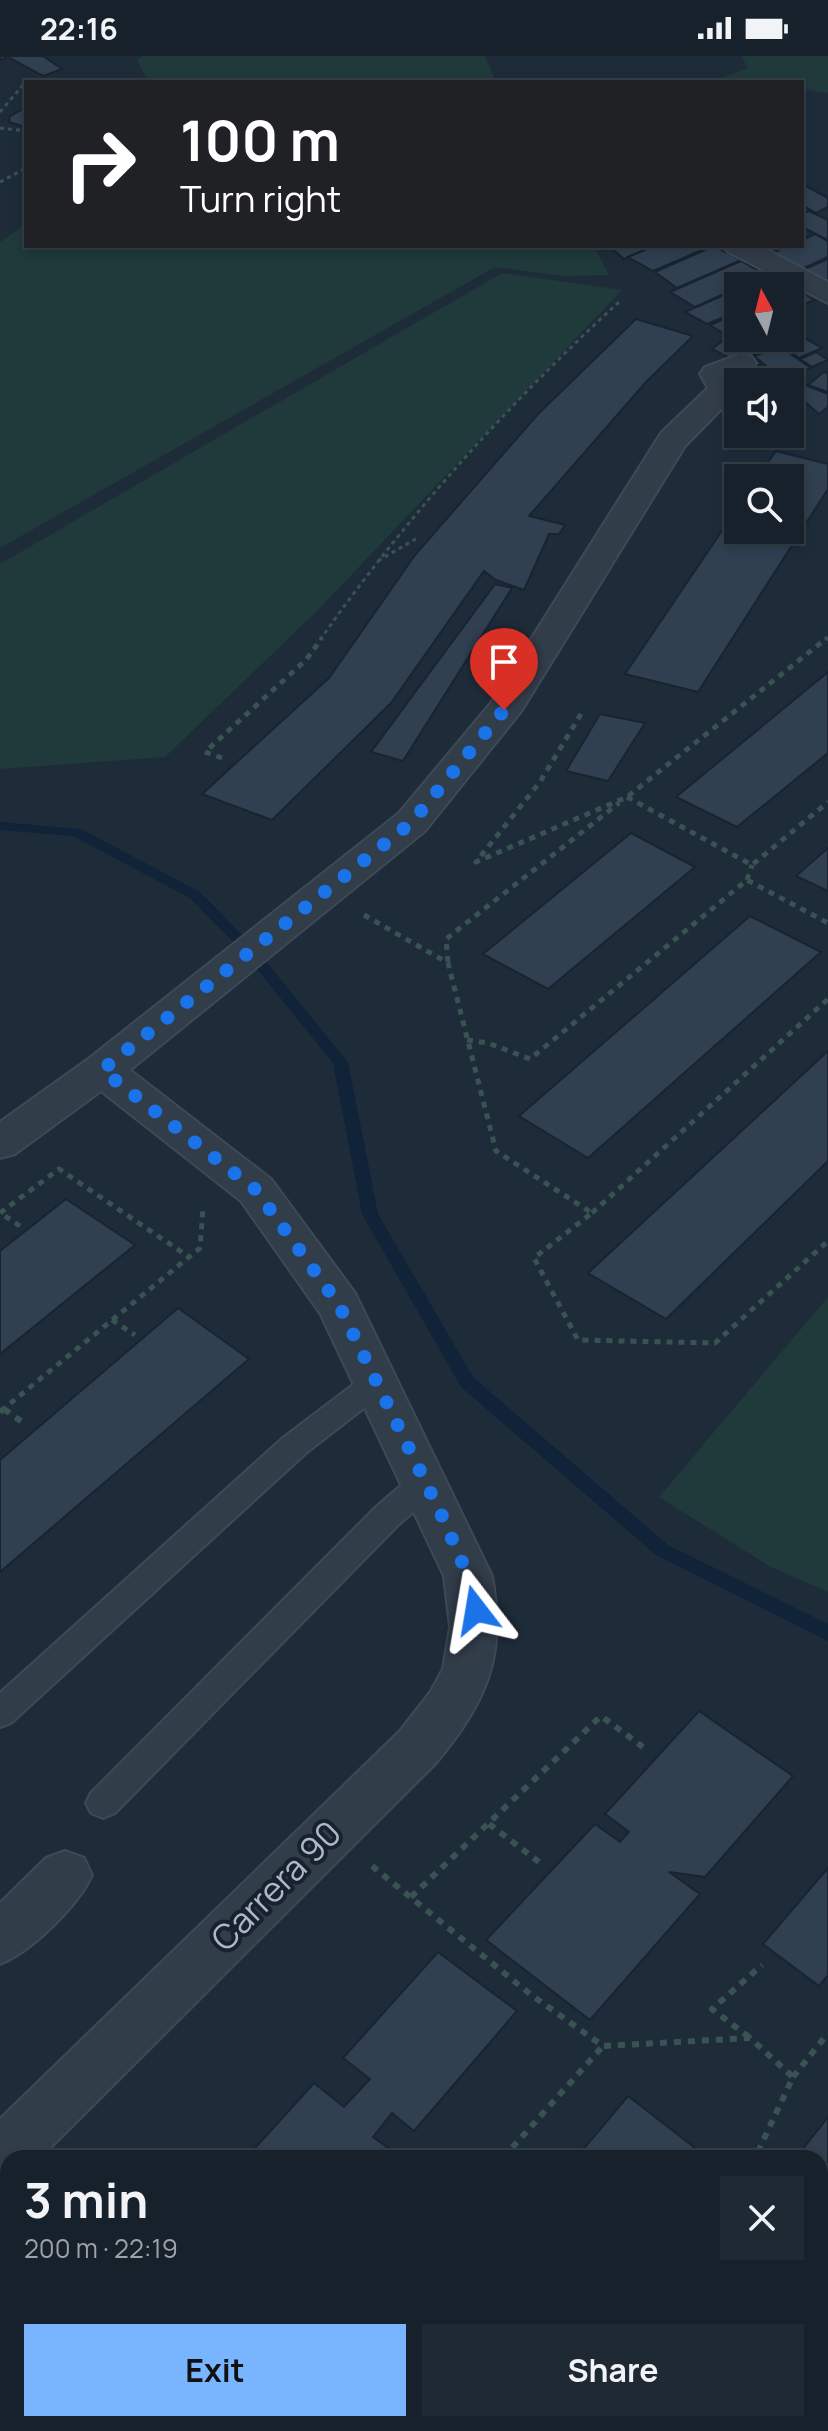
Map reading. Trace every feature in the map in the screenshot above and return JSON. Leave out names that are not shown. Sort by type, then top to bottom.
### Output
[{"type":"street","points":[[742,248],[828,294]]},
{"type":"street","points":[[0,1143],[102,1070],[321,891],[412,822],[495,723],[672,440],[724,390],[716,374],[740,363]]},
{"type":"street","name":"Carrera 90","points":[[8,2150],[448,1713],[470,1670],[476,1610],[468,1576],[339,1305],[256,1190],[102,1070]]},
{"type":"street","points":[[0,1939],[65,1875]]},
{"type":"lane","points":[[0,1713],[295,1445],[376,1383]]},
{"type":"lane","points":[[103,1803],[387,1516],[424,1484]]},
{"type":"path","points":[[0,112],[24,84]]},
{"type":"path","points":[[0,128],[24,131]]},
{"type":"path","points":[[0,182],[24,169]]},
{"type":"path","points":[[222,758],[205,752],[306,660],[374,563],[541,374],[619,302]]},
{"type":"path","points":[[374,563],[419,537]]},
{"type":"path","points":[[592,1213],[496,1151],[448,963],[446,939],[828,637]]},
{"type":"path","points":[[581,714],[540,782],[476,862],[627,797]]},
{"type":"path","points":[[627,797],[752,865]]},
{"type":"path","points":[[467,1040],[488,1043],[530,1059],[747,880],[752,865],[828,802]]},
{"type":"path","points":[[747,880],[828,923]]},
{"type":"path","points":[[321,891],[448,963]]},
{"type":"path","points":[[828,999],[592,1213],[534,1258],[578,1340],[715,1343],[828,1241]]},
{"type":"path","points":[[25,1424],[2,1410],[200,1248],[207,1152]]},
{"type":"path","points":[[20,1226],[0,1213],[59,1169],[189,1257]]},
{"type":"path","points":[[112,1320],[135,1335]]},
{"type":"path","points":[[411,1897],[601,1716],[643,1747]]},
{"type":"path","points":[[489,1824],[539,1862]]},
{"type":"path","points":[[331,1832],[530,1994],[603,2046],[750,2038]]},
{"type":"path","points":[[762,1965],[712,2009],[793,2077]]},
{"type":"path","points":[[759,2150],[793,2077],[827,2037]]},
{"type":"path","points":[[510,2150],[603,2046]]},
{"type":"green space","points":[[143,56],[485,56],[495,80],[147,80],[137,60]]},
{"type":"green space","points":[[741,56],[828,56],[828,93],[804,89],[804,80],[731,80],[724,77],[748,68]]},
{"type":"green space","points":[[24,225],[24,248],[595,248],[609,275],[563,276],[495,267],[0,548],[0,242]]},
{"type":"green space","points":[[502,273],[622,290],[319,609],[165,757],[0,769],[0,564]]},
{"type":"green space","points":[[828,1297],[828,1592],[771,1567],[659,1497]]},
{"type":"building","points":[[0,56],[43,56],[62,69],[43,76],[8,57],[0,60]]},
{"type":"building","points":[[24,109],[24,126],[9,122],[10,116]]},
{"type":"building","points":[[804,185],[828,198],[828,207],[816,213],[804,206]]},
{"type":"building","points":[[809,211],[828,220],[828,240],[804,228],[804,213]]},
{"type":"building","points":[[815,234],[828,241],[828,257],[798,271],[768,255],[784,248],[804,248],[804,239]]},
{"type":"building","points":[[611,248],[649,248],[624,259]]},
{"type":"building","points":[[649,248],[706,248],[653,271],[628,257]]},
{"type":"building","points":[[709,248],[718,248],[741,260],[677,288],[655,272]]},
{"type":"building","points":[[828,259],[828,288],[804,275],[804,272],[798,272]]},
{"type":"building","points":[[741,261],[761,272],[724,272],[724,294],[695,307],[670,292]]},
{"type":"building","points":[[804,294],[814,300],[804,304]]},
{"type":"building","points":[[724,295],[724,317],[707,324],[685,312]]},
{"type":"building","points":[[636,319],[693,336],[646,382],[529,516],[565,525],[559,534],[549,534],[524,590],[496,580],[484,571],[391,703],[272,820],[202,794],[329,678],[415,555],[538,414]]},
{"type":"building","points":[[724,319],[724,334],[710,325]]},
{"type":"building","points":[[724,340],[724,352],[745,352],[762,364],[756,366],[742,358],[735,361],[712,349]]},
{"type":"building","points":[[804,340],[822,348],[799,358],[791,352],[804,352]]},
{"type":"building","points":[[766,352],[787,352],[811,368],[804,371],[804,368],[769,368],[754,356]]},
{"type":"building","points":[[816,352],[828,360],[812,367],[800,359]]},
{"type":"building","points":[[824,372],[828,373],[828,392],[808,385]]},
{"type":"building","points":[[804,386],[828,394],[828,407],[819,414],[804,401]]},
{"type":"building","points":[[776,451],[828,464],[828,489],[804,526],[804,464],[767,464]]},
{"type":"building","points":[[724,528],[724,544],[793,544],[698,692],[625,674]]},
{"type":"building","points":[[495,584],[512,588],[403,761],[371,752]]},
{"type":"building","points":[[828,672],[828,753],[737,827],[676,797]]},
{"type":"building","points":[[600,714],[645,723],[608,781],[566,771]]},
{"type":"building","points":[[631,833],[695,867],[548,989],[483,954]]},
{"type":"building","points":[[828,848],[828,891],[796,876]]},
{"type":"building","points":[[750,916],[821,952],[588,1158],[519,1116]]},
{"type":"building","points":[[828,1051],[828,1161],[666,1319],[588,1273]]},
{"type":"building","points":[[66,1199],[135,1245],[0,1354],[0,1251]]},
{"type":"building","points":[[178,1308],[249,1359],[0,1572],[0,1460]]},
{"type":"building","points":[[699,1711],[793,1776],[705,1877],[669,1872],[700,1894],[590,2020],[486,1940],[595,1824],[620,1842],[629,1832],[605,1814]]},
{"type":"building","points":[[828,1868],[828,1975],[819,1986],[763,1944]]},
{"type":"building","points":[[438,1952],[517,2011],[414,2131],[392,2113],[373,2137],[391,2150],[253,2150],[314,2083],[344,2107],[370,2079],[343,2058]]},
{"type":"building","points":[[628,2096],[698,2150],[583,2150]]},
{"type":"building","points":[[828,2117],[828,2150],[802,2150]]},
{"type":"waterway","points":[[0,826],[76,832],[195,895],[249,950],[340,1062],[370,1214],[467,1382],[662,1550],[828,1633]]},
{"type":"route","points":[[476,1610],[468,1576],[443,1518],[339,1305],[256,1190],[102,1070],[321,891],[412,822],[504,710]]}]
